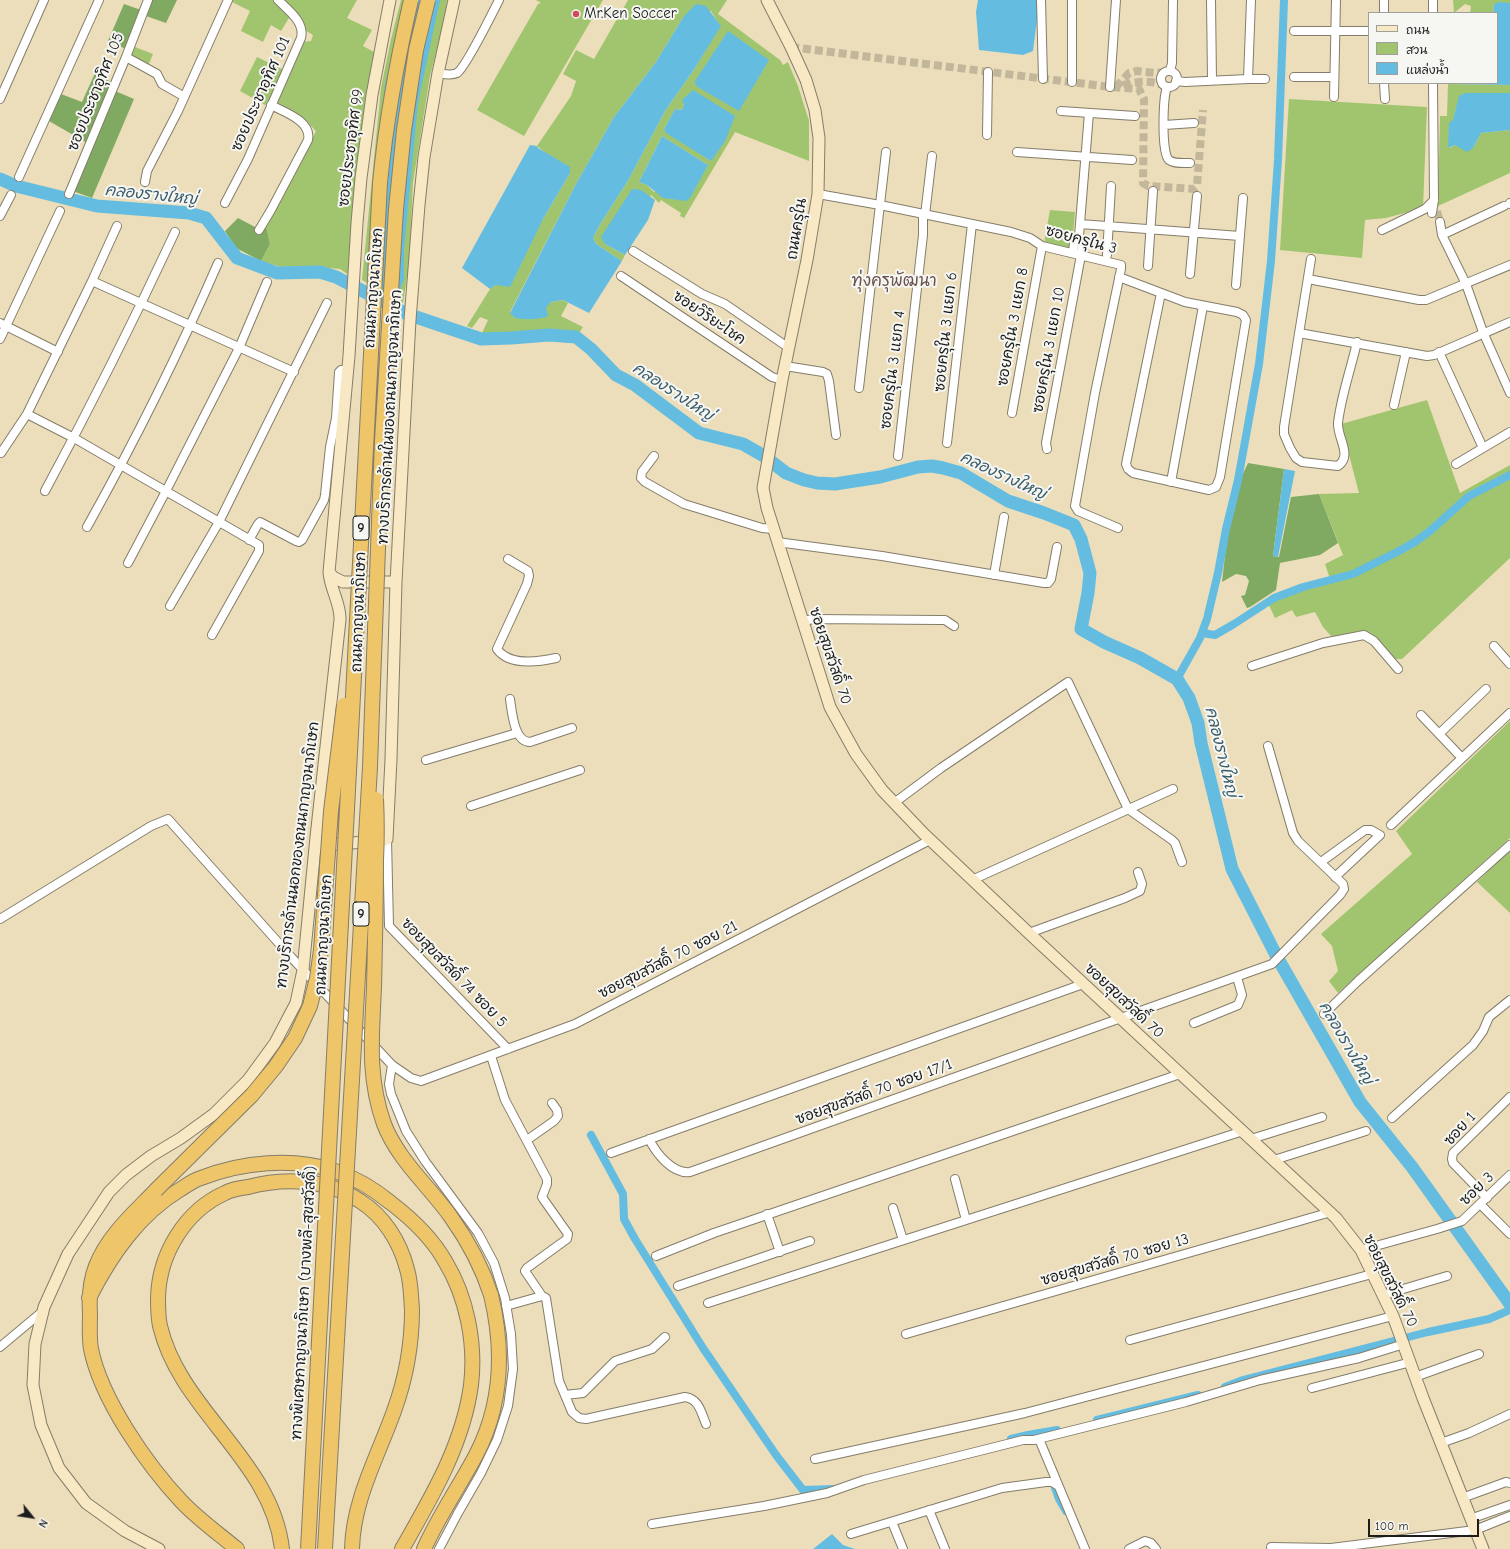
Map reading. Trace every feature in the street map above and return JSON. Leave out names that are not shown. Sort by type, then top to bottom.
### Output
[{"type":"highway","name":"ถนนกาญจนาภิเษก","points":[[334,1060],[380,183],[385,134],[399,52],[411,0]]},
{"type":"highway","name":"ถนนกาญจนาภิเษก","points":[[325,1549],[370,767],[382,441],[395,217],[405,123],[416,50],[428,0]]},
{"type":"highway","points":[[237,1549],[182,1503],[151,1466],[126,1427],[104,1388],[91,1349],[89,1298],[95,1268],[111,1238],[156,1190],[252,1095],[276,1066],[295,1038],[310,1006],[317,978],[321,950],[331,811],[357,616]]},
{"type":"highway","points":[[370,767],[375,793],[376,815],[376,914],[371,1058],[376,1097],[385,1126],[394,1144],[407,1163],[451,1217],[475,1255],[491,1295],[497,1319],[499,1344],[497,1389],[489,1424],[476,1454],[424,1549]]},
{"type":"highway","name":"ทางพิเศษกาญจนาภิเษก (บางพลี-สุขสวัสดิ์)","points":[[308,1549],[334,1060]]},
{"type":"highway","points":[[89,1298],[112,1257],[145,1217],[168,1197],[200,1178],[238,1167],[271,1163],[309,1165],[334,1171],[372,1188],[402,1211],[424,1232],[445,1260],[457,1284],[465,1308],[470,1332],[472,1362],[471,1384],[463,1423],[449,1461],[424,1511],[402,1549]]},
{"type":"highway","points":[[282,1549],[281,1539],[273,1515],[260,1486],[236,1449],[218,1428],[180,1375],[168,1348],[160,1324],[158,1296],[162,1269],[171,1245],[184,1225],[205,1205],[226,1192],[264,1183],[280,1181],[309,1182],[333,1188],[360,1201],[381,1218],[397,1242],[408,1269],[411,1290],[412,1335],[404,1381],[394,1412],[362,1495],[354,1525],[352,1549]]},
{"type":"main road","name":"ซอยประชาอุทิศ 99","points":[[352,302],[356,223],[366,135],[390,0]]},
{"type":"main road","name":"ทางบริการด้านในของถนนกาญจนาภิเษก","points":[[387,840],[396,582],[410,320],[424,157],[438,74],[454,0]]},
{"type":"main road","name":"ถนนครุใน","points":[[766,470],[782,380],[807,260],[818,194],[819,138],[818,123],[806,80],[792,48],[767,0]]},
{"type":"main road","name":"ทางบริการด้านนอกของถนนกาญจนาภิเษก","points":[[159,1549],[125,1531],[86,1503],[59,1468],[41,1425],[33,1385],[35,1344],[43,1311],[68,1254],[109,1192],[126,1175],[151,1156],[181,1138],[214,1114],[248,1080],[275,1043],[296,1003],[304,970],[315,846],[340,615],[332,589],[329,572],[330,496],[339,418],[347,370],[352,302]]},
{"type":"main road","name":"ซอยสุขสวัสดิ์ 70","points":[[766,470],[763,488],[767,508],[802,621],[830,707],[856,754],[882,790],[930,840],[1180,1074],[1331,1212],[1361,1250],[1403,1339],[1415,1377],[1483,1549]]},
{"type":"main road","points":[[329,572],[333,577],[343,582],[396,582]]},
{"type":"main road","points":[[315,846],[387,840]]},
{"type":"street","points":[[0,99],[44,0]]},
{"type":"street","points":[[19,177],[99,0]]},
{"type":"street","name":"ซอยประชาอุทิศ 105","points":[[69,194],[148,0]]},
{"type":"street","points":[[145,182],[147,172],[178,111],[183,96],[205,52],[228,0]]},
{"type":"street","name":"ซอยประชาอุทิศ 101","points":[[225,203],[248,159],[302,32],[297,20],[278,0]]},
{"type":"street","points":[[438,74],[458,72],[466,62],[499,0]]},
{"type":"street","points":[[1041,0],[1043,79]]},
{"type":"street","points":[[1072,0],[1072,82]]},
{"type":"street","points":[[1110,87],[1116,0]]},
{"type":"street","points":[[1170,72],[1172,63],[1173,0]]},
{"type":"street","points":[[1211,0],[1212,80]]},
{"type":"street","points":[[1248,79],[1251,0]]},
{"type":"street","points":[[1334,97],[1336,0]]},
{"type":"street","points":[[1384,0],[1384,12]]},
{"type":"street","points":[[1433,0],[1433,12]]},
{"type":"street","points":[[1294,32],[1368,31]]},
{"type":"street","points":[[126,57],[157,74],[162,84],[183,96]]},
{"type":"street","points":[[987,134],[988,72]]},
{"type":"street","points":[[1166,72],[1170,72],[1175,74],[1176,81],[1173,86],[1167,87],[1162,85],[1161,78],[1166,72]]},
{"type":"street","points":[[1294,77],[1334,77]]},
{"type":"street","points":[[1176,81],[1185,82],[1265,79]]},
{"type":"street","points":[[1384,84],[1384,99]]},
{"type":"street","points":[[1433,84],[1435,212]]},
{"type":"street","points":[[1167,87],[1165,95],[1164,125],[1165,154],[1167,159],[1172,162],[1190,163]]},
{"type":"street","points":[[259,230],[308,140],[309,135],[307,128],[298,120],[271,105]]},
{"type":"street","points":[[1061,111],[1135,116]]},
{"type":"street","name":"ซอยครุใน 3 แยก 10","points":[[1047,449],[1046,443],[1077,254],[1074,242],[1079,236],[1089,113]]},
{"type":"street","points":[[1164,125],[1194,124]]},
{"type":"street","points":[[859,388],[886,152]]},
{"type":"street","points":[[1017,152],[1132,160]]},
{"type":"street","name":"ซอยครุใน 3 แยก 4","points":[[898,456],[924,215],[932,156]]},
{"type":"street","points":[[1107,255],[1111,186]]},
{"type":"street","points":[[1148,266],[1153,191]]},
{"type":"street","name":"ซอยครุใน 3","points":[[818,194],[1022,234],[1042,246],[1120,265],[1122,269],[1119,277],[1095,393],[1075,506],[1078,511],[1118,528]]},
{"type":"street","points":[[0,216],[11,195]]},
{"type":"street","points":[[1190,274],[1195,233],[1197,196]]},
{"type":"street","points":[[1236,285],[1243,198]]},
{"type":"street","points":[[1382,230],[1426,209],[1434,200]]},
{"type":"street","points":[[1508,204],[1439,227],[1466,284],[1483,332],[1510,393]]},
{"type":"street","points":[[0,339],[3,325],[60,211]]},
{"type":"street","name":"ซอยครุใน 3 แยก 6","points":[[947,443],[972,224]]},
{"type":"street","points":[[1080,224],[1240,236]]},
{"type":"street","points":[[1,453],[27,414],[117,226]]},
{"type":"street","points":[[45,492],[142,304],[176,232]]},
{"type":"street","name":"ซอยครุใน 3 แยก 8","points":[[1012,413],[1042,246]]},
{"type":"street","points":[[633,250],[702,294],[725,304],[789,348]]},
{"type":"street","points":[[1311,260],[1284,434],[1296,458],[1302,462],[1338,466],[1343,462],[1346,456],[1338,432],[1338,425],[1357,342]]},
{"type":"street","points":[[87,527],[121,465],[191,326],[218,263]]},
{"type":"street","points":[[1308,279],[1419,300],[1426,300],[1510,265]]},
{"type":"street","name":"ซอยวิริยะโชค","points":[[621,276],[772,378],[782,380]]},
{"type":"street","points":[[1119,277],[1185,302],[1237,312],[1243,315],[1246,320],[1220,477],[1216,487],[1209,490],[1133,473],[1128,469],[1126,464],[1161,293]]},
{"type":"street","points":[[92,281],[294,372]]},
{"type":"street","points":[[128,563],[239,348],[267,282]]},
{"type":"street","points":[[170,606],[219,522],[327,303]]},
{"type":"street","points":[[1171,482],[1203,306]]},
{"type":"street","points":[[1299,333],[1357,342],[1427,356],[1510,322]]},
{"type":"street","points":[[3,325],[58,352]]},
{"type":"street","points":[[1394,406],[1406,352]]},
{"type":"street","points":[[1439,352],[1483,448]]},
{"type":"street","points":[[785,366],[828,374],[830,380],[836,435]]},
{"type":"street","points":[[27,414],[74,438],[259,545],[259,551],[212,635]]},
{"type":"street","points":[[1456,464],[1510,432]]},
{"type":"street","points":[[654,456],[642,472],[640,478],[645,482],[684,504],[762,528],[773,529]]},
{"type":"street","points":[[249,540],[260,522],[300,542],[324,500],[330,496]]},
{"type":"street","points":[[994,575],[1004,517]]},
{"type":"street","points":[[777,542],[861,552],[1044,583],[1051,580],[1057,547]]},
{"type":"street","points":[[508,559],[528,571],[529,576],[527,584],[497,649],[501,655],[516,661],[543,661],[556,658]]},
{"type":"street","points":[[802,621],[814,619],[945,620],[954,626]]},
{"type":"street","points":[[1252,666],[1323,643],[1364,635],[1374,641],[1398,669]]},
{"type":"street","points":[[1494,646],[1510,664]]},
{"type":"street","points":[[894,803],[941,768],[1068,682],[1128,809],[1172,840],[1175,843],[1182,862]]},
{"type":"street","points":[[1439,734],[1486,689]]},
{"type":"street","points":[[510,699],[517,733],[525,742],[530,742],[572,728]]},
{"type":"street","points":[[1391,825],[1510,713]]},
{"type":"street","points":[[1421,715],[1462,758]]},
{"type":"street","points":[[426,760],[517,733]]},
{"type":"street","points":[[1268,746],[1293,833],[1298,841],[1335,877],[1380,835],[1371,830],[1365,830],[1321,862]]},
{"type":"street","points":[[471,806],[580,770]]},
{"type":"street","points":[[972,880],[1173,788]]},
{"type":"street","points":[[0,919],[151,826],[168,819],[392,1065],[389,1084],[391,1094],[406,1131],[425,1161],[478,1233],[494,1263],[506,1306],[511,1334],[513,1369],[508,1406],[497,1440],[440,1549]]},
{"type":"street","name":"ซอยสุขสวัสดิ์ 74 ซอย 5","points":[[387,840],[389,926],[508,1050]]},
{"type":"street","name":"ซอยสุขสวัสดิ์ 70 ซอย 21","points":[[392,1065],[410,1078],[424,1080],[575,1024],[930,840]]},
{"type":"street","points":[[1324,1014],[1358,981],[1510,845]]},
{"type":"street","points":[[1029,933],[1125,898],[1140,891],[1142,884],[1138,872]]},
{"type":"street","name":"ซอยสุขสวัสดิ์ 70 ซอย 17/1","points":[[649,1139],[655,1151],[664,1160],[676,1169],[684,1172],[690,1172],[1272,964],[1282,956],[1340,895],[1344,889],[1343,884],[1335,877]]},
{"type":"street","points":[[1194,1023],[1238,1005],[1242,995],[1237,977]]},
{"type":"street","points":[[611,1153],[1083,984]]},
{"type":"street","points":[[1392,1118],[1473,1045],[1483,1031],[1489,1017],[1509,1004]]},
{"type":"street","points":[[491,1056],[505,1100],[547,1179],[547,1184],[542,1197],[568,1234],[567,1239],[525,1271],[542,1296],[546,1298],[559,1381],[572,1412],[579,1418],[586,1419],[685,1397],[692,1398],[696,1402],[706,1424]]},
{"type":"street","points":[[656,1256],[714,1232],[1180,1074]]},
{"type":"street","name":"ซอย 1","points":[[1487,1198],[1453,1164],[1453,1153],[1510,1097]]},
{"type":"street","points":[[527,1140],[554,1121],[558,1116],[557,1110],[552,1103]]},
{"type":"street","points":[[1251,1139],[1322,1117]]},
{"type":"street","points":[[708,1303],[1243,1131]]},
{"type":"street","points":[[1274,1160],[1366,1131]]},
{"type":"street","name":"ซอย 3","points":[[1361,1250],[1437,1230],[1462,1221],[1481,1205],[1510,1175]]},
{"type":"street","points":[[955,1179],[966,1220]]},
{"type":"street","points":[[1481,1205],[1510,1234]]},
{"type":"street","points":[[893,1208],[903,1240]]},
{"type":"street","name":"ซอยสุขสวัสดิ์ 70 ซอย 13","points":[[906,1334],[1331,1212]]},
{"type":"street","points":[[767,1214],[780,1252]]},
{"type":"street","points":[[678,1286],[810,1241]]},
{"type":"street","points":[[1130,1340],[1372,1274]]},
{"type":"street","points":[[1383,1295],[1447,1276]]},
{"type":"street","points":[[506,1306],[542,1296]]},
{"type":"street","points":[[0,1347],[43,1311]]},
{"type":"street","points":[[815,1459],[1025,1413],[1393,1316]]},
{"type":"street","points":[[564,1395],[582,1393],[615,1361],[652,1349],[665,1337]]},
{"type":"street","points":[[652,1524],[764,1506],[822,1494],[864,1480],[1004,1444],[1038,1439],[1186,1402],[1260,1380],[1359,1358],[1403,1339]]},
{"type":"street","points":[[1415,1377],[1479,1354]]},
{"type":"street","points":[[1312,1388],[1411,1362]]},
{"type":"street","points":[[1441,1443],[1469,1433],[1510,1414]]},
{"type":"street","points":[[1038,1439],[1084,1549]]},
{"type":"street","points":[[851,1534],[1002,1488],[1046,1482],[1052,1482],[1057,1485]]},
{"type":"street","points":[[1462,1498],[1506,1482],[1510,1483]]},
{"type":"street","points":[[1470,1519],[1510,1505]]},
{"type":"street","points":[[929,1510],[945,1549]]},
{"type":"street","points":[[1272,1549],[1271,1547],[1331,1548],[1475,1530],[1510,1516]]},
{"type":"street","points":[[892,1522],[904,1549]]},
{"type":"street","points":[[1129,1549],[1145,1542],[1151,1542],[1156,1549]]},
{"type":"green space","points":[[152,0],[177,0],[166,23],[146,16]]},
{"type":"green space","points":[[276,0],[289,14],[289,18],[281,31],[271,25],[263,42],[241,31],[250,11],[230,1]]},
{"type":"green space","points":[[283,0],[357,0],[347,18],[372,30],[363,46],[374,52],[361,131],[350,276],[340,269],[305,266],[281,267],[261,261],[270,244],[266,226],[316,131],[309,124],[277,104],[302,42],[311,41],[313,35],[303,29]]},
{"type":"green space","points":[[401,0],[447,0],[445,17],[430,76],[413,183],[409,265],[403,303],[362,280],[381,88]]},
{"type":"green space","points":[[536,0],[603,0],[524,136],[477,110],[538,4],[541,3]]},
{"type":"green space","points":[[628,0],[727,0],[718,14],[780,60],[783,65],[788,62],[798,86],[809,121],[809,161],[735,132],[684,218],[680,216],[681,213],[661,200],[659,203],[651,195],[605,244],[625,255],[622,261],[596,244],[593,238],[599,226],[629,179],[665,111],[693,71],[720,26],[711,11],[684,16],[656,62],[614,117],[576,184],[510,312],[515,318],[525,318],[540,312],[551,302],[563,300],[568,303],[561,316],[583,327],[577,336],[554,334],[482,333],[488,320],[480,317],[472,328],[467,326],[490,289],[496,285],[543,219],[570,173],[537,146],[571,96],[576,81],[563,74],[576,50],[594,59]],"holes":[[[684,104],[711,161],[664,129],[675,109],[682,110]],[[662,136],[708,165],[654,192],[647,185],[639,182]]]},
{"type":"green space","points":[[1453,0],[1510,0],[1510,3],[1494,4],[1493,12],[1470,12],[1471,6],[1465,4],[1454,12]]},
{"type":"green space","points":[[124,4],[141,10],[126,49],[108,41]]},
{"type":"green space","points":[[135,47],[153,54],[148,66],[131,57]]},
{"type":"green space","points":[[257,57],[284,70],[267,106],[240,91]]},
{"type":"green space","points":[[95,73],[111,82],[108,88],[134,99],[92,198],[67,189],[87,143],[49,121],[61,94],[82,102]]},
{"type":"green space","points":[[1448,84],[1510,85],[1510,93],[1465,93],[1455,112],[1449,148],[1455,145],[1473,148],[1481,133],[1510,130],[1510,173],[1438,206],[1440,116],[1447,116]]},
{"type":"green space","points":[[1289,99],[1427,107],[1423,208],[1386,218],[1365,220],[1362,258],[1280,250]]},
{"type":"green space","points":[[1050,210],[1075,212],[1072,246],[1066,250],[1044,244]]},
{"type":"green space","points":[[238,218],[255,227],[266,226],[270,244],[261,261],[236,248],[225,231]]},
{"type":"green space","points":[[1427,400],[1460,493],[1510,465],[1510,558],[1402,659],[1395,659],[1376,640],[1357,633],[1332,637],[1323,627],[1315,612],[1296,617],[1292,610],[1275,618],[1267,601],[1283,592],[1330,579],[1325,564],[1343,555],[1319,494],[1359,493],[1341,424]]},
{"type":"green space","points":[[1248,463],[1284,469],[1273,556],[1279,557],[1291,497],[1319,494],[1338,543],[1320,555],[1280,563],[1276,590],[1247,608],[1241,596],[1245,595],[1249,581],[1246,576],[1236,574],[1222,582],[1228,528],[1234,512],[1241,478]]},
{"type":"green space","points":[[1510,721],[1510,838],[1338,993],[1329,981],[1338,971],[1332,946],[1321,934],[1412,854],[1396,831]]},
{"type":"green space","points":[[1510,850],[1510,913],[1477,882]]},
{"type":"water","points":[[405,0],[440,0],[418,103],[404,249],[404,279],[399,292],[383,289],[369,281],[367,270],[385,84]]},
{"type":"water","points":[[978,0],[1038,0],[1033,51],[1023,55],[979,50],[976,12]]},
{"type":"water","points":[[1500,2],[1510,3],[1510,85],[1448,84],[1498,84],[1498,12],[1493,12],[1494,4]]},
{"type":"water","points":[[696,4],[706,6],[721,26],[693,71],[665,111],[629,179],[593,238],[596,244],[622,261],[589,313],[563,300],[551,302],[546,308],[548,316],[532,319],[515,318],[510,313],[576,184],[614,117],[656,62],[684,16]]},
{"type":"water","points":[[728,31],[769,60],[739,111],[696,86],[695,81]]},
{"type":"water","points":[[693,90],[735,116],[725,141],[711,161],[666,133],[664,129],[675,109],[682,110],[684,104],[682,100]]},
{"type":"water","points":[[1465,93],[1510,93],[1510,130],[1481,133],[1473,148],[1467,152],[1455,145],[1448,148],[1449,123],[1453,120],[1459,96]]},
{"type":"water","points":[[662,136],[708,165],[690,198],[686,201],[663,198],[647,185],[639,182]]},
{"type":"water","points":[[530,145],[537,146],[570,167],[570,173],[543,219],[510,287],[496,285],[490,289],[462,268]]},
{"type":"water","points":[[632,189],[641,190],[655,200],[648,220],[625,255],[605,244],[601,237]]},
{"type":"water","points":[[1284,469],[1295,471],[1278,557],[1273,556]]},
{"type":"water","points":[[832,1534],[843,1545],[855,1549],[813,1549]]},
{"type":"waterway","points":[[1177,679],[1200,638],[1207,619],[1238,480],[1259,364],[1271,261],[1278,160],[1284,0]]},
{"type":"waterway","name":"คลองรางใหญ่","points":[[0,179],[16,186],[97,206],[189,213],[206,218],[237,258],[277,273],[320,272],[336,277],[407,314],[481,339],[549,335],[576,337],[591,349],[616,375],[635,385],[699,433],[743,444],[764,456],[786,473],[804,480],[817,483],[835,484],[880,477],[918,467],[932,466],[961,473],[1008,501],[1074,525],[1081,539],[1090,573],[1081,629],[1104,642],[1140,658],[1177,679],[1189,698],[1198,723],[1201,743],[1232,869],[1277,957],[1360,1102],[1412,1167],[1510,1304]]},
{"type":"waterway","points":[[1202,633],[1215,635],[1274,598],[1303,587],[1353,574],[1399,551],[1430,531],[1469,496],[1510,475]]},
{"type":"waterway","points":[[591,1135],[623,1194],[624,1219],[635,1239],[703,1348],[776,1455],[803,1490],[833,1489]]},
{"type":"waterway","points":[[1225,1387],[1243,1380],[1428,1332],[1489,1319],[1510,1310]]},
{"type":"waterway","points":[[1097,1420],[1198,1395]]},
{"type":"waterway","points":[[1011,1439],[1057,1430]]},
{"type":"waterway","points":[[1053,1482],[1059,1499],[1066,1511]]},
{"type":"tunnel","points":[[791,47],[1110,87],[1139,89],[1144,99],[1143,183],[1148,186],[1194,189],[1197,186],[1203,110]]},
{"type":"tunnel","points":[[1116,87],[1129,73],[1137,71],[1155,73],[1165,72]]},
{"type":"tunnel","points":[[1123,85],[1144,82],[1165,86]]},
{"type":"tunnel","points":[[1437,211],[1440,222]]},
{"type":"place","name":"Mr.Ken Soccer","points":[[576,14]]},
{"type":"district","name":"ทุ่งครุพัฒนา","points":[[894,281]]}]
